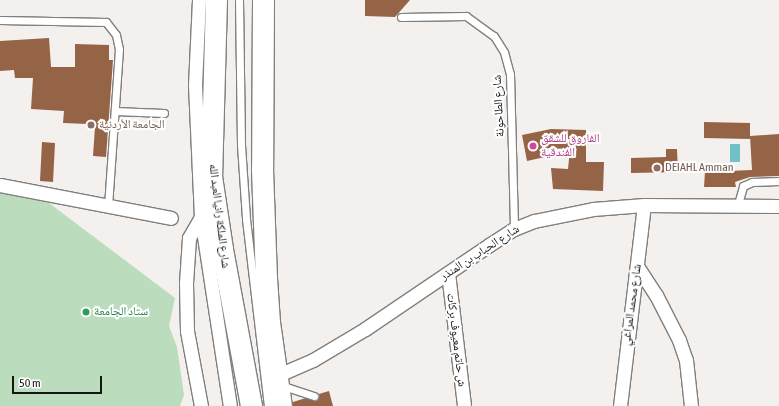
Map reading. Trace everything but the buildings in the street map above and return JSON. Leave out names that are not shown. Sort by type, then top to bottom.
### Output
[{"type":"main road","name":"شارع الملكة رانيا العبد الله","points":[[216,0],[211,176],[222,249],[251,406]]},
{"type":"main road","points":[[263,0],[262,169],[269,322],[281,406]]},
{"type":"street","points":[[199,0],[195,85],[201,217],[230,406]]},
{"type":"street","points":[[0,185],[171,218]]},
{"type":"street","name":"شارع الحباب بن المنذر","points":[[277,380],[365,329],[514,229],[556,215],[644,205],[738,204],[779,206]]},
{"type":"street","name":"شارع محمد المراغي","points":[[620,406],[626,338],[637,266],[644,205]]},
{"type":"street","points":[[201,217],[189,238],[186,283],[187,331],[201,406]]},
{"type":"street","points":[[637,266],[656,295],[679,340],[686,360],[691,406]]},
{"type":"street","name":"ش حاتم معيوف بركات","points":[[448,274],[464,406]]},
{"type":"lane","points":[[240,0],[239,70],[244,196],[252,284],[268,406]]},
{"type":"lane","name":"شارع الطاحونة","points":[[401,17],[466,16],[494,36],[504,52],[510,74],[514,229]]},
{"type":"lane","points":[[0,20],[106,22],[116,35],[119,49],[108,206]]},
{"type":"lane","points":[[115,112],[164,114]]},
{"type":"lane","points":[[738,204],[743,186],[752,182],[779,181]]},
{"type":"lane","points":[[277,380],[314,396]]},
{"type":"green space","name":"ستاد الجامعة","points":[[0,192],[49,203],[175,298],[169,326],[177,347],[184,395],[180,406],[0,406]]},
{"type":"water","points":[[730,144],[740,144],[740,162],[730,162]]},
{"type":"place","name":"الجامعة الأردنية","points":[[91,125]]},
{"type":"place","name":"الفاروق للشقق الفندقية","points":[[533,146]]},
{"type":"place","name":"DEIAHL Amman","points":[[657,168]]},
{"type":"place","name":"ستاد الجامعة","points":[[86,312]]}]
